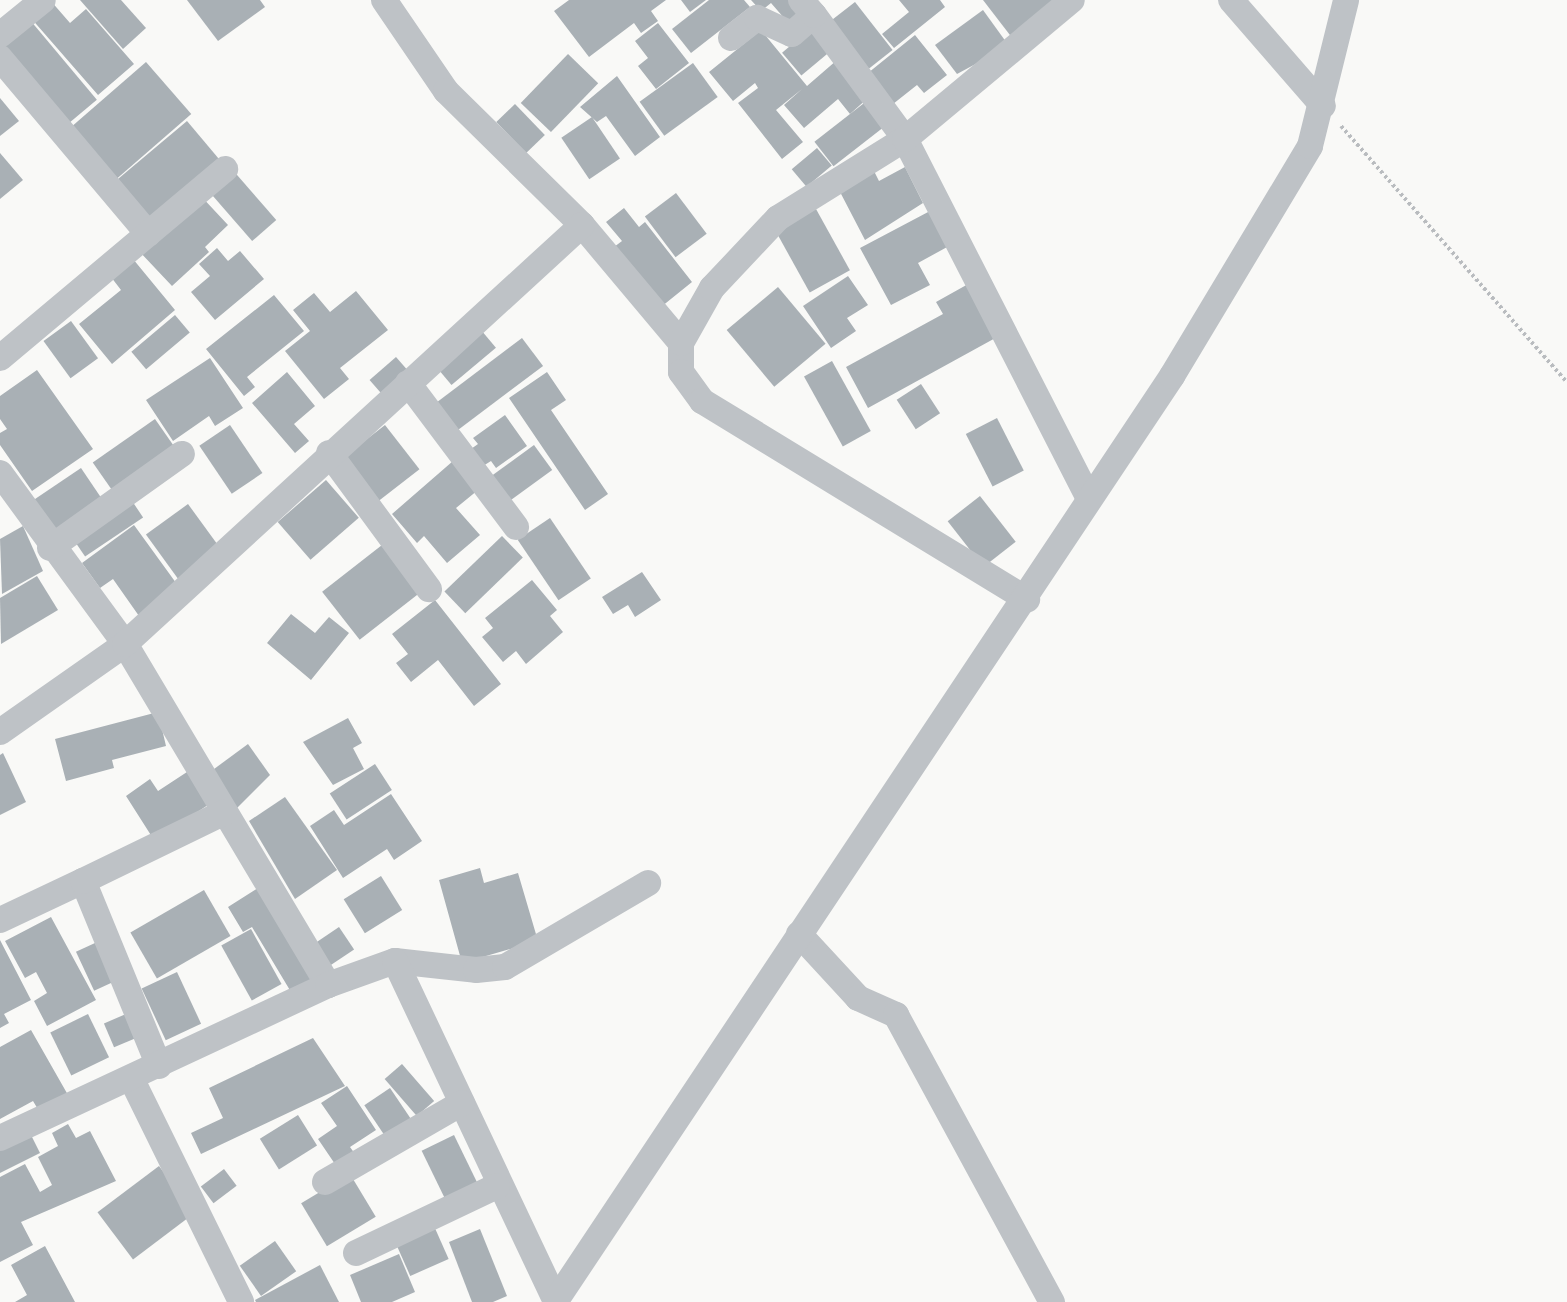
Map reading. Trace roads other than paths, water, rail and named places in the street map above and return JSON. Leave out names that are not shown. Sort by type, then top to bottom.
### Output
[{"type":"street","points":[[0,35],[43,0]]},
{"type":"street","points":[[384,0],[446,91],[582,225],[681,343]]},
{"type":"street","points":[[1027,599],[702,401],[681,372],[681,343],[712,288],[778,218],[905,139],[1072,0]]},
{"type":"street","points":[[1231,0],[1323,106]]},
{"type":"street","points":[[395,961],[462,1103],[497,1186],[556,1301],[800,932],[1027,599],[1088,496],[1173,376],[1310,146],[1323,106],[1346,0]]},
{"type":"street","points":[[731,38],[757,18],[792,34],[807,7],[905,139],[1088,496]]},
{"type":"street","points":[[0,58],[148,234]]},
{"type":"street","points":[[0,358],[225,169]]},
{"type":"street","points":[[0,732],[125,644],[329,453],[545,255],[582,225]]},
{"type":"street","points":[[408,383],[516,527]]},
{"type":"street","points":[[329,453],[429,589]]},
{"type":"street","points":[[50,548],[183,454]]},
{"type":"street","points":[[0,473],[50,548],[125,644],[223,813],[328,984]]},
{"type":"street","points":[[0,920],[223,813]]},
{"type":"street","points":[[83,881],[159,1066]]},
{"type":"street","points":[[0,1138],[132,1080],[328,984],[395,961],[476,970],[505,966],[648,883]]},
{"type":"street","points":[[800,932],[858,998],[886,1008],[896,1015],[1052,1302]]},
{"type":"street","points":[[132,1080],[241,1302]]},
{"type":"street","points":[[325,1182],[462,1103]]},
{"type":"street","points":[[356,1253],[497,1186]]}]
